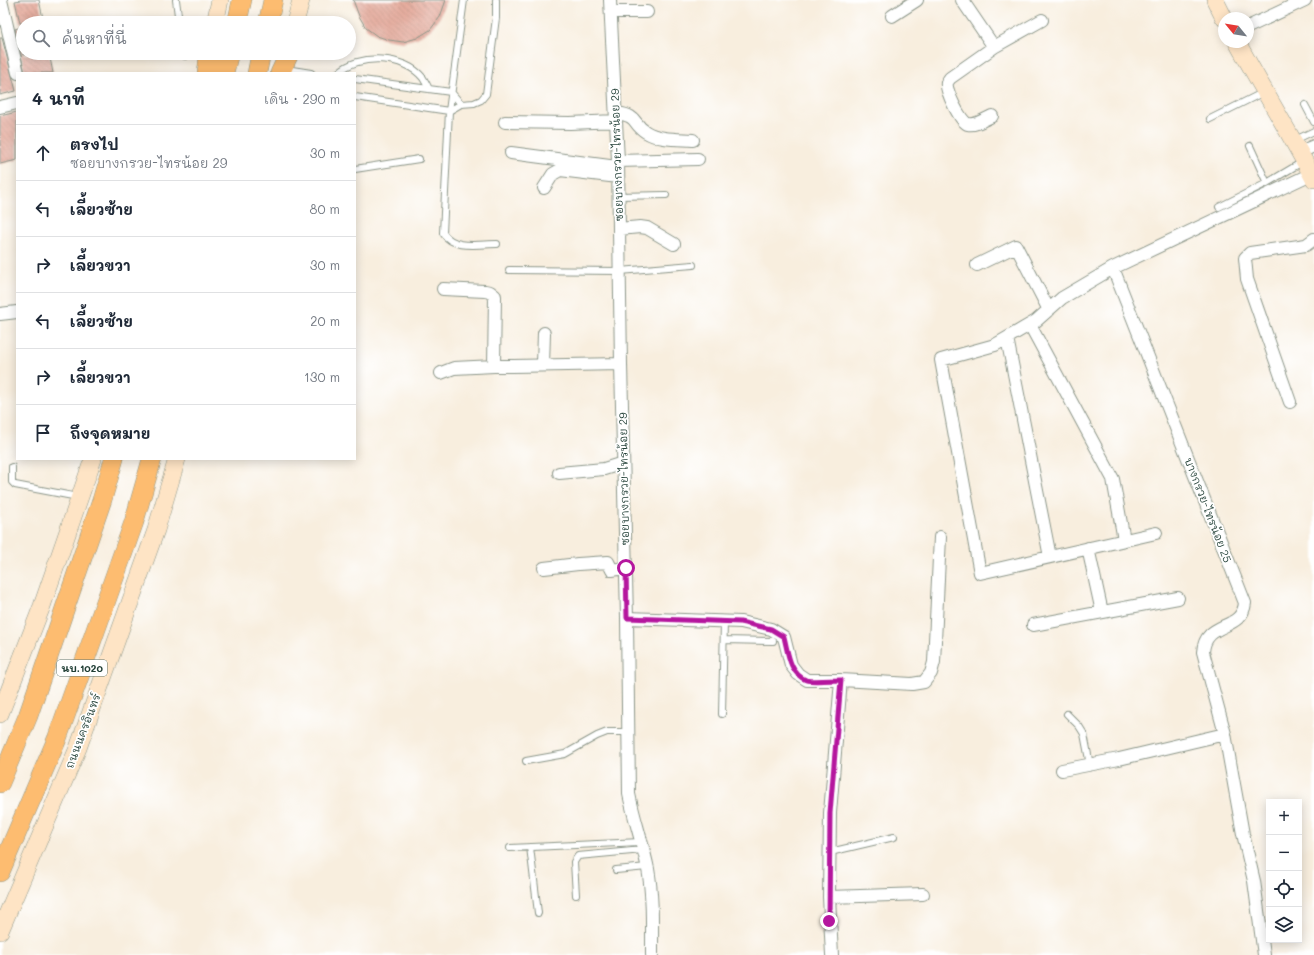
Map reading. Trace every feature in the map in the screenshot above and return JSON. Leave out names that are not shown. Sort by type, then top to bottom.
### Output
[{"type":"main road","points":[[217,16],[220,0]]},
{"type":"main road","points":[[238,16],[242,0]]},
{"type":"main road","points":[[270,16],[273,0]]},
{"type":"main road","points":[[297,16],[301,0]]},
{"type":"main road","points":[[1215,0],[1221,12]]},
{"type":"main road","points":[[1240,48],[1264,92],[1306,159]]},
{"type":"main road","points":[[205,72],[208,60]]},
{"type":"main road","points":[[224,72],[227,60]]},
{"type":"main road","points":[[257,72],[260,60]]},
{"type":"main road","points":[[0,714],[4,691],[42,606],[93,460]]},
{"type":"main road","name":"นบ.1020","points":[[0,783],[28,716],[102,500],[114,460]]},
{"type":"main road","name":"ถนนนครอินทร์","points":[[0,872],[57,739],[134,522],[152,460]]},
{"type":"main road","name":"ถนนนครอินทร์","points":[[0,931],[78,748],[156,530],[177,460]]},
{"type":"street","points":[[1,0],[4,28],[18,72]]},
{"type":"street","points":[[962,0],[994,47]]},
{"type":"street","points":[[1254,24],[1305,0]]},
{"type":"street","points":[[892,16],[914,1]]},
{"type":"street","points":[[610,6],[647,12]]},
{"type":"street","name":"ซอยบางกรวย-ไทรน้อย 29","points":[[610,6],[618,168],[620,364],[626,568],[629,794],[648,867],[652,906],[652,955]]},
{"type":"street","points":[[992,116],[973,124],[964,122],[959,116],[947,90],[946,84],[950,78],[994,47],[1042,20]]},
{"type":"street","points":[[0,107],[16,102]]},
{"type":"street","points":[[505,122],[570,123],[616,117],[627,114],[633,117],[646,132],[654,136],[693,140]]},
{"type":"street","points":[[511,152],[618,168]]},
{"type":"street","points":[[544,188],[553,174],[560,170],[618,168],[698,159]]},
{"type":"street","points":[[1156,533],[980,573],[940,360],[995,345],[1036,321],[1062,298],[1306,159]]},
{"type":"street","points":[[618,229],[640,227],[647,228],[674,244]]},
{"type":"street","points":[[1290,402],[1247,279],[1245,258],[1250,253],[1306,245],[1314,239]]},
{"type":"street","points":[[978,266],[1016,246],[1048,310]]},
{"type":"street","name":"บางกรวย-ไทรน้อย 25","points":[[1113,268],[1245,604],[1244,612],[1239,619],[1210,634],[1204,643],[1203,652],[1225,734],[1243,834],[1254,881],[1264,955]]},
{"type":"street","points":[[443,289],[485,291],[490,292],[495,296],[494,366]]},
{"type":"street","points":[[0,314],[16,312]]},
{"type":"street","points":[[1030,325],[1113,479],[1124,540]]},
{"type":"street","points":[[543,365],[544,333]]},
{"type":"street","points":[[1007,338],[1050,557]]},
{"type":"street","points":[[441,373],[454,368],[620,364]]},
{"type":"street","points":[[559,473],[604,469],[623,463]]},
{"type":"street","points":[[627,618],[740,622],[771,629],[784,637],[791,665],[798,674],[807,680],[841,680],[912,684],[924,682],[932,673],[934,662],[940,537]]},
{"type":"street","points":[[1088,548],[1102,612]]},
{"type":"street","points":[[544,568],[608,562],[612,570],[626,568]]},
{"type":"street","points":[[1033,625],[1178,598]]},
{"type":"street","points":[[832,955],[829,897],[830,813],[841,680]]},
{"type":"street","points":[[1062,770],[1120,759],[1225,734]]},
{"type":"street","points":[[829,897],[923,894]]},
{"type":"lane","points":[[176,0],[179,16]]},
{"type":"lane","points":[[464,0],[449,111],[443,233],[447,239],[459,244],[497,244]]},
{"type":"lane","points":[[356,97],[449,111],[461,104],[474,103],[481,100],[486,94],[496,18],[496,0]]},
{"type":"lane","points":[[339,72],[350,65],[362,61],[378,59],[390,60],[415,71],[423,77],[429,89]]},
{"type":"lane","points":[[286,64],[308,72]]},
{"type":"lane","points":[[356,79],[451,92],[461,104]]},
{"type":"lane","points":[[1210,119],[1264,92]]},
{"type":"lane","points":[[1305,104],[1314,122]]},
{"type":"lane","points":[[1219,206],[1267,183],[1306,159],[1314,131]]},
{"type":"lane","points":[[1250,146],[1267,183]]},
{"type":"lane","points":[[356,169],[419,159]]},
{"type":"lane","points":[[618,196],[666,195]]},
{"type":"lane","points":[[509,270],[620,271],[693,265]]},
{"type":"lane","points":[[12,467],[12,482],[15,485],[80,497]]},
{"type":"lane","points":[[722,714],[724,621]]},
{"type":"lane","points":[[724,640],[773,641]]},
{"type":"lane","points":[[1067,714],[1079,726],[1084,734],[1090,765]]},
{"type":"lane","points":[[526,761],[566,754],[597,736],[607,732],[628,732]]},
{"type":"lane","points":[[830,852],[894,837]]},
{"type":"lane","points":[[510,848],[642,846]]},
{"type":"lane","points":[[576,894],[574,862],[578,856],[642,846]]},
{"type":"lane","points":[[530,847],[538,913]]},
{"type":"lane","points":[[616,870],[648,867]]},
{"type":"building","points":[[39,0],[42,16],[18,16],[15,1]]},
{"type":"building","points":[[353,0],[446,0],[440,17],[430,30],[417,38],[403,42],[377,36],[366,28],[359,16]]},
{"type":"building","points":[[0,38],[2,38],[16,91],[0,95]]},
{"type":"building","points":[[22,60],[50,60],[53,72],[25,72]]},
{"type":"building","points":[[16,112],[16,160],[0,164],[0,116]]},
{"type":"route","points":[[626,568],[627,618],[740,622],[771,629],[784,637],[791,665],[798,674],[807,680],[841,680],[830,813],[829,921]]}]
